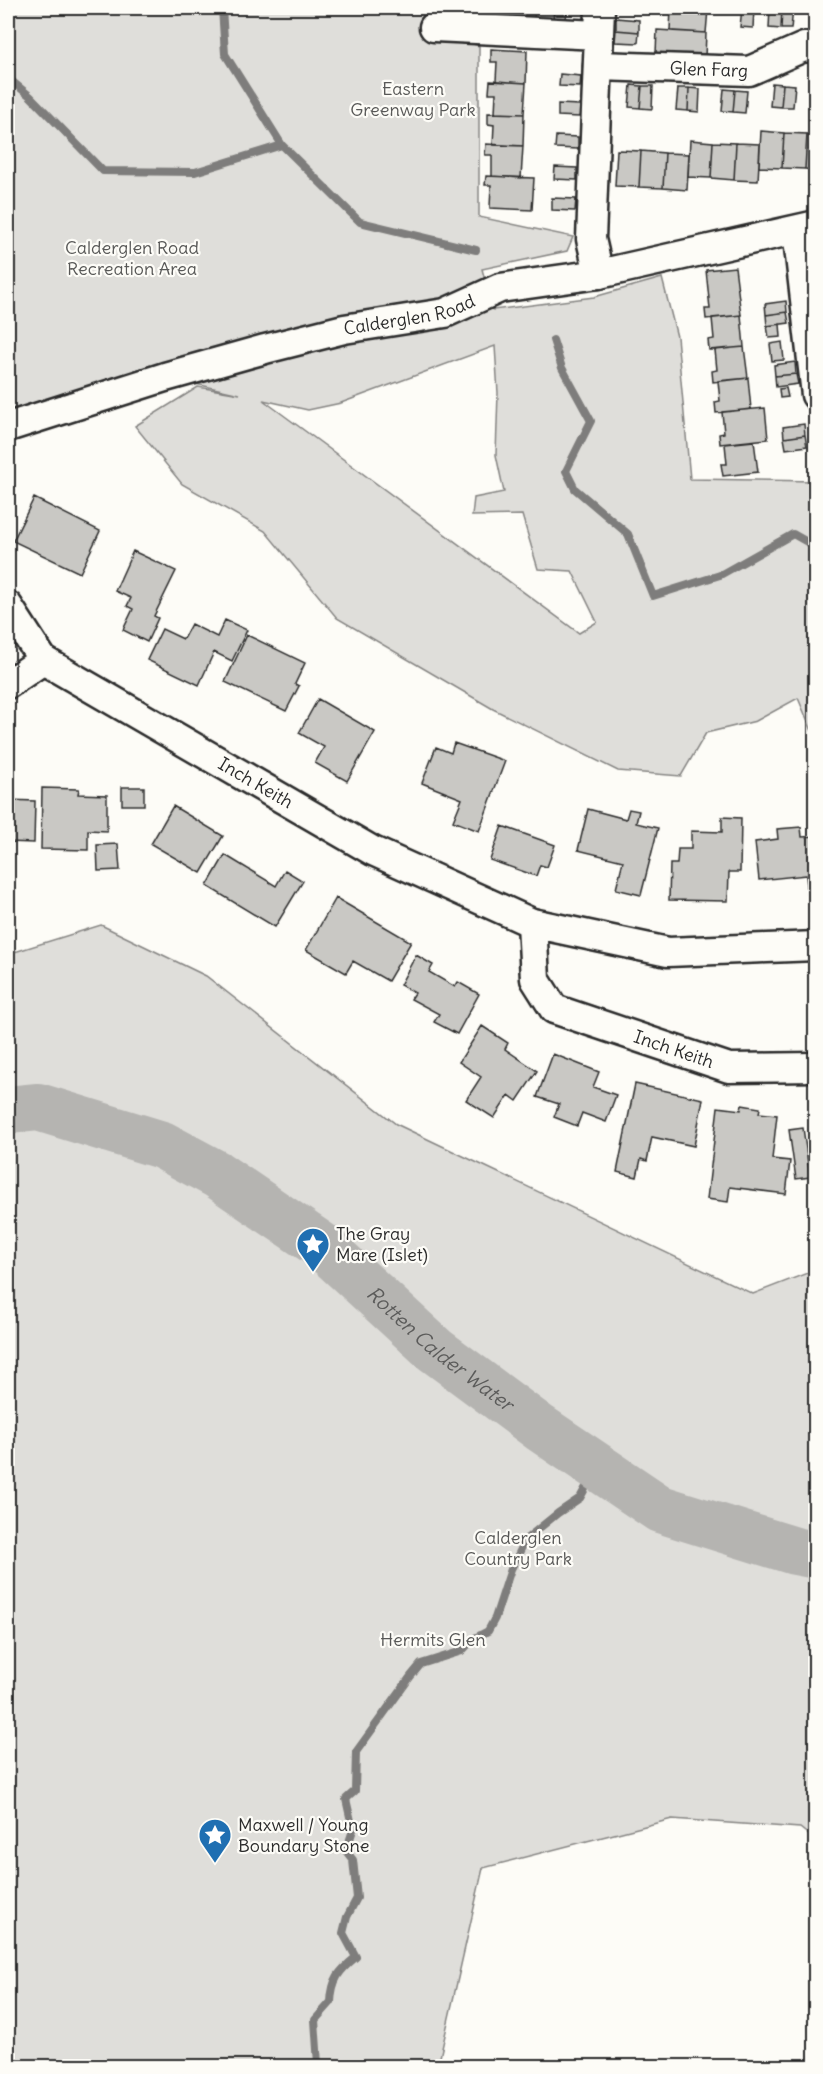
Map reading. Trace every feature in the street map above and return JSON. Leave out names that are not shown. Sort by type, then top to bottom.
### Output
[{"type":"street","points":[[434,27],[599,21],[591,239],[599,274]]},
{"type":"street","name":"Glen Farg","points":[[598,66],[749,71],[804,47],[816,48]]},
{"type":"street","points":[[806,227],[814,376]]},
{"type":"street","name":"Calderglen Road","points":[[8,427],[165,377],[265,349],[344,329],[445,313],[500,288],[599,274],[806,227]]},
{"type":"street","name":"Inch Keith","points":[[8,606],[43,660],[373,851],[532,923],[668,952],[816,946]]},
{"type":"street","points":[[8,684],[43,660]]},
{"type":"street","name":"Inch Keith","points":[[532,923],[535,979],[554,1009],[729,1068],[816,1067]]},
{"type":"green space","points":[[8,8],[423,8],[423,28],[479,46],[479,217],[573,237],[567,251],[482,269],[493,310],[594,297],[662,278],[677,337],[690,479],[815,481],[815,738],[798,698],[756,721],[706,733],[681,776],[618,771],[493,709],[337,618],[265,531],[182,484],[135,426],[198,387],[240,394],[165,377],[8,427]],"holes":[[[495,346],[498,393],[496,455],[504,492],[474,498],[472,516],[522,515],[538,569],[572,571],[597,622],[579,633],[263,400],[308,410],[341,403]]]},
{"type":"green space","name":"Calderglen Country Park","points":[[101,925],[206,976],[396,1124],[753,1294],[815,1270],[815,1840],[800,1828],[672,1819],[483,1868],[438,2066],[8,2066],[8,954]]},
{"type":"building","points":[[427,8],[441,8],[441,12],[426,11]]},
{"type":"building","points":[[460,8],[471,8],[471,14],[459,13]]},
{"type":"building","points":[[491,8],[504,8],[503,15],[491,14]]},
{"type":"building","points":[[522,8],[535,8],[534,18],[522,17]]},
{"type":"building","points":[[554,8],[567,8],[566,20],[553,20]]},
{"type":"building","points":[[671,8],[708,9],[706,33],[670,31]]},
{"type":"building","points":[[742,8],[754,8],[753,28],[740,27]]},
{"type":"building","points":[[770,8],[782,8],[781,29],[769,28]]},
{"type":"building","points":[[782,8],[793,8],[791,29],[781,29]]},
{"type":"building","points":[[616,18],[639,20],[639,32],[616,30]]},
{"type":"building","points":[[616,30],[639,32],[638,43],[615,42]]},
{"type":"building","points":[[657,30],[706,33],[705,57],[656,53]]},
{"type":"building","points":[[491,49],[527,51],[526,83],[496,81],[497,62],[491,62]]},
{"type":"building","points":[[560,74],[581,76],[580,87],[559,86]]},
{"type":"building","points":[[490,81],[526,83],[524,114],[495,113],[496,93],[489,93]]},
{"type":"building","points":[[772,83],[783,84],[781,107],[770,106]]},
{"type":"building","points":[[783,84],[795,85],[793,107],[781,107]]},
{"type":"building","points":[[631,85],[642,86],[640,108],[629,107]]},
{"type":"building","points":[[642,86],[653,86],[652,109],[640,108]]},
{"type":"building","points":[[678,88],[689,88],[688,111],[676,110]]},
{"type":"building","points":[[689,88],[700,89],[699,112],[688,111]]},
{"type":"building","points":[[724,89],[735,90],[733,112],[722,111]]},
{"type":"building","points":[[735,90],[747,91],[745,113],[733,112]]},
{"type":"building","points":[[558,104],[580,105],[579,117],[558,116]]},
{"type":"building","points":[[488,113],[524,114],[523,146],[493,145],[494,125],[488,124]]},
{"type":"building","points":[[761,131],[784,133],[782,168],[759,167]]},
{"type":"building","points":[[784,133],[807,134],[805,169],[782,168]]},
{"type":"building","points":[[807,134],[816,134],[816,170],[805,169]]},
{"type":"building","points":[[556,136],[578,137],[578,149],[555,148]]},
{"type":"building","points":[[690,140],[713,142],[711,178],[688,177]]},
{"type":"building","points":[[713,142],[736,143],[734,180],[711,178]]},
{"type":"building","points":[[736,143],[760,144],[758,181],[734,180]]},
{"type":"building","points":[[486,144],[523,146],[521,178],[492,176],[492,155],[485,155]]},
{"type":"building","points":[[617,150],[641,151],[639,187],[615,186]]},
{"type":"building","points":[[641,151],[665,153],[663,188],[639,187]]},
{"type":"building","points":[[665,153],[689,154],[687,190],[663,188]]},
{"type":"building","points":[[555,167],[577,168],[577,180],[554,179]]},
{"type":"building","points":[[486,176],[534,178],[532,210],[490,208],[491,185],[485,185]]},
{"type":"building","points":[[552,198],[576,199],[575,211],[552,210]]},
{"type":"building","points":[[735,267],[741,315],[706,319],[705,309],[710,309],[706,270]]},
{"type":"building","points":[[786,301],[787,312],[766,315],[765,304]]},
{"type":"building","points":[[787,312],[789,323],[767,326],[766,315]]},
{"type":"building","points":[[741,315],[744,347],[709,350],[708,340],[714,339],[712,318]]},
{"type":"building","points":[[780,324],[781,337],[769,338],[767,326]]},
{"type":"building","points":[[782,342],[784,360],[772,361],[770,344]]},
{"type":"building","points":[[744,347],[748,378],[713,382],[712,371],[717,370],[715,350]]},
{"type":"building","points":[[795,362],[796,374],[775,376],[774,365]]},
{"type":"building","points":[[796,374],[798,384],[776,387],[775,376]]},
{"type":"building","points":[[748,378],[751,409],[716,413],[715,402],[720,401],[718,381]]},
{"type":"building","points":[[786,388],[788,397],[780,398],[779,389]]},
{"type":"building","points":[[765,408],[768,439],[720,444],[719,434],[724,433],[722,412]]},
{"type":"building","points":[[804,424],[805,435],[784,438],[783,427]]},
{"type":"building","points":[[805,435],[807,446],[786,449],[784,438]]},
{"type":"building","points":[[754,441],[758,472],[723,476],[721,464],[727,464],[725,444]]},
{"type":"building","points":[[34,498],[100,531],[80,573],[13,541]]},
{"type":"building","points":[[133,551],[176,571],[154,616],[158,618],[147,642],[123,630],[133,609],[127,606],[131,598],[115,591]]},
{"type":"building","points":[[225,620],[247,630],[232,661],[214,652],[199,685],[147,660],[162,629],[183,639],[191,624],[217,637]]},
{"type":"building","points":[[247,635],[305,663],[295,684],[299,686],[286,711],[225,682]]},
{"type":"building","points":[[318,699],[375,732],[347,781],[315,763],[324,747],[299,733]]},
{"type":"building","points":[[454,743],[505,761],[479,831],[453,821],[462,799],[422,783],[436,747],[451,753]]},
{"type":"building","points":[[122,787],[144,787],[144,805],[122,805]]},
{"type":"building","points":[[42,788],[79,789],[78,794],[107,795],[107,831],[88,830],[88,850],[41,849]]},
{"type":"building","points":[[8,800],[35,801],[34,843],[8,842]]},
{"type":"building","points":[[173,806],[223,836],[201,873],[151,844]]},
{"type":"building","points":[[588,809],[626,819],[629,809],[639,811],[636,823],[658,828],[641,895],[616,889],[623,861],[578,850]]},
{"type":"building","points":[[722,817],[741,818],[740,872],[729,872],[728,901],[669,900],[670,864],[677,864],[678,849],[691,849],[691,831],[722,832]]},
{"type":"building","points":[[502,826],[555,845],[547,867],[540,865],[536,876],[490,860]]},
{"type":"building","points":[[801,827],[802,837],[816,836],[816,897],[808,898],[806,875],[759,880],[755,842],[778,839],[777,829]]},
{"type":"building","points":[[118,844],[120,870],[98,871],[97,845]]},
{"type":"building","points":[[225,855],[276,886],[285,870],[303,881],[275,927],[207,886]]},
{"type":"building","points":[[336,898],[411,942],[388,981],[353,961],[346,973],[306,950]]},
{"type":"building","points":[[416,955],[433,965],[429,972],[455,987],[458,982],[479,994],[457,1034],[434,1022],[439,1014],[411,999],[415,993],[400,985]]},
{"type":"building","points":[[482,1026],[508,1043],[505,1049],[537,1071],[517,1101],[509,1095],[494,1118],[466,1100],[481,1077],[459,1062]]},
{"type":"building","points":[[553,1054],[599,1072],[593,1087],[616,1095],[606,1122],[582,1113],[577,1126],[554,1117],[559,1104],[537,1097]]},
{"type":"building","points":[[635,1084],[703,1099],[694,1146],[652,1137],[647,1161],[641,1159],[637,1177],[617,1172]]},
{"type":"building","points":[[742,1105],[760,1108],[759,1113],[777,1115],[772,1159],[790,1161],[786,1194],[730,1187],[728,1202],[707,1199],[718,1107],[741,1110]]},
{"type":"building","points":[[803,1128],[810,1177],[796,1179],[789,1130]]},
{"type":"waterway","points":[[222,8],[225,54],[282,145]]},
{"type":"waterway","points":[[8,78],[30,96],[103,171],[195,172],[282,145],[360,222],[476,250]]},
{"type":"waterway","points":[[553,340],[562,368],[591,421],[566,471],[575,489],[628,534],[653,596],[720,575],[793,534],[816,547]]},
{"type":"waterway","name":"Rotten Calder Water","points":[[8,1110],[38,1107],[162,1145],[216,1174],[322,1246],[435,1350],[540,1428],[660,1509],[795,1551],[816,1555]]},
{"type":"waterway","points":[[315,2066],[318,2064],[315,2020],[331,2002],[337,1976],[356,1957],[343,1933],[347,1917],[357,1898],[353,1860],[346,1851],[353,1830],[346,1799],[355,1791],[356,1752],[421,1664],[462,1651],[473,1639],[488,1631],[495,1618],[511,1569],[526,1539],[580,1498],[597,1467]]},
{"type":"place","name":"The Gray Mare (Islet)","points":[[313,1273]]},
{"type":"place","name":"Maxwell / Young Boundary Stone","points":[[215,1864]]},
{"type":"park label","name":"Eastern Greenway Park","points":[[413,100]]},
{"type":"park label","name":"Calderglen Road Recreation Area","points":[[132,258]]},
{"type":"park label","name":"Hermits Glen","points":[[433,1640]]}]
